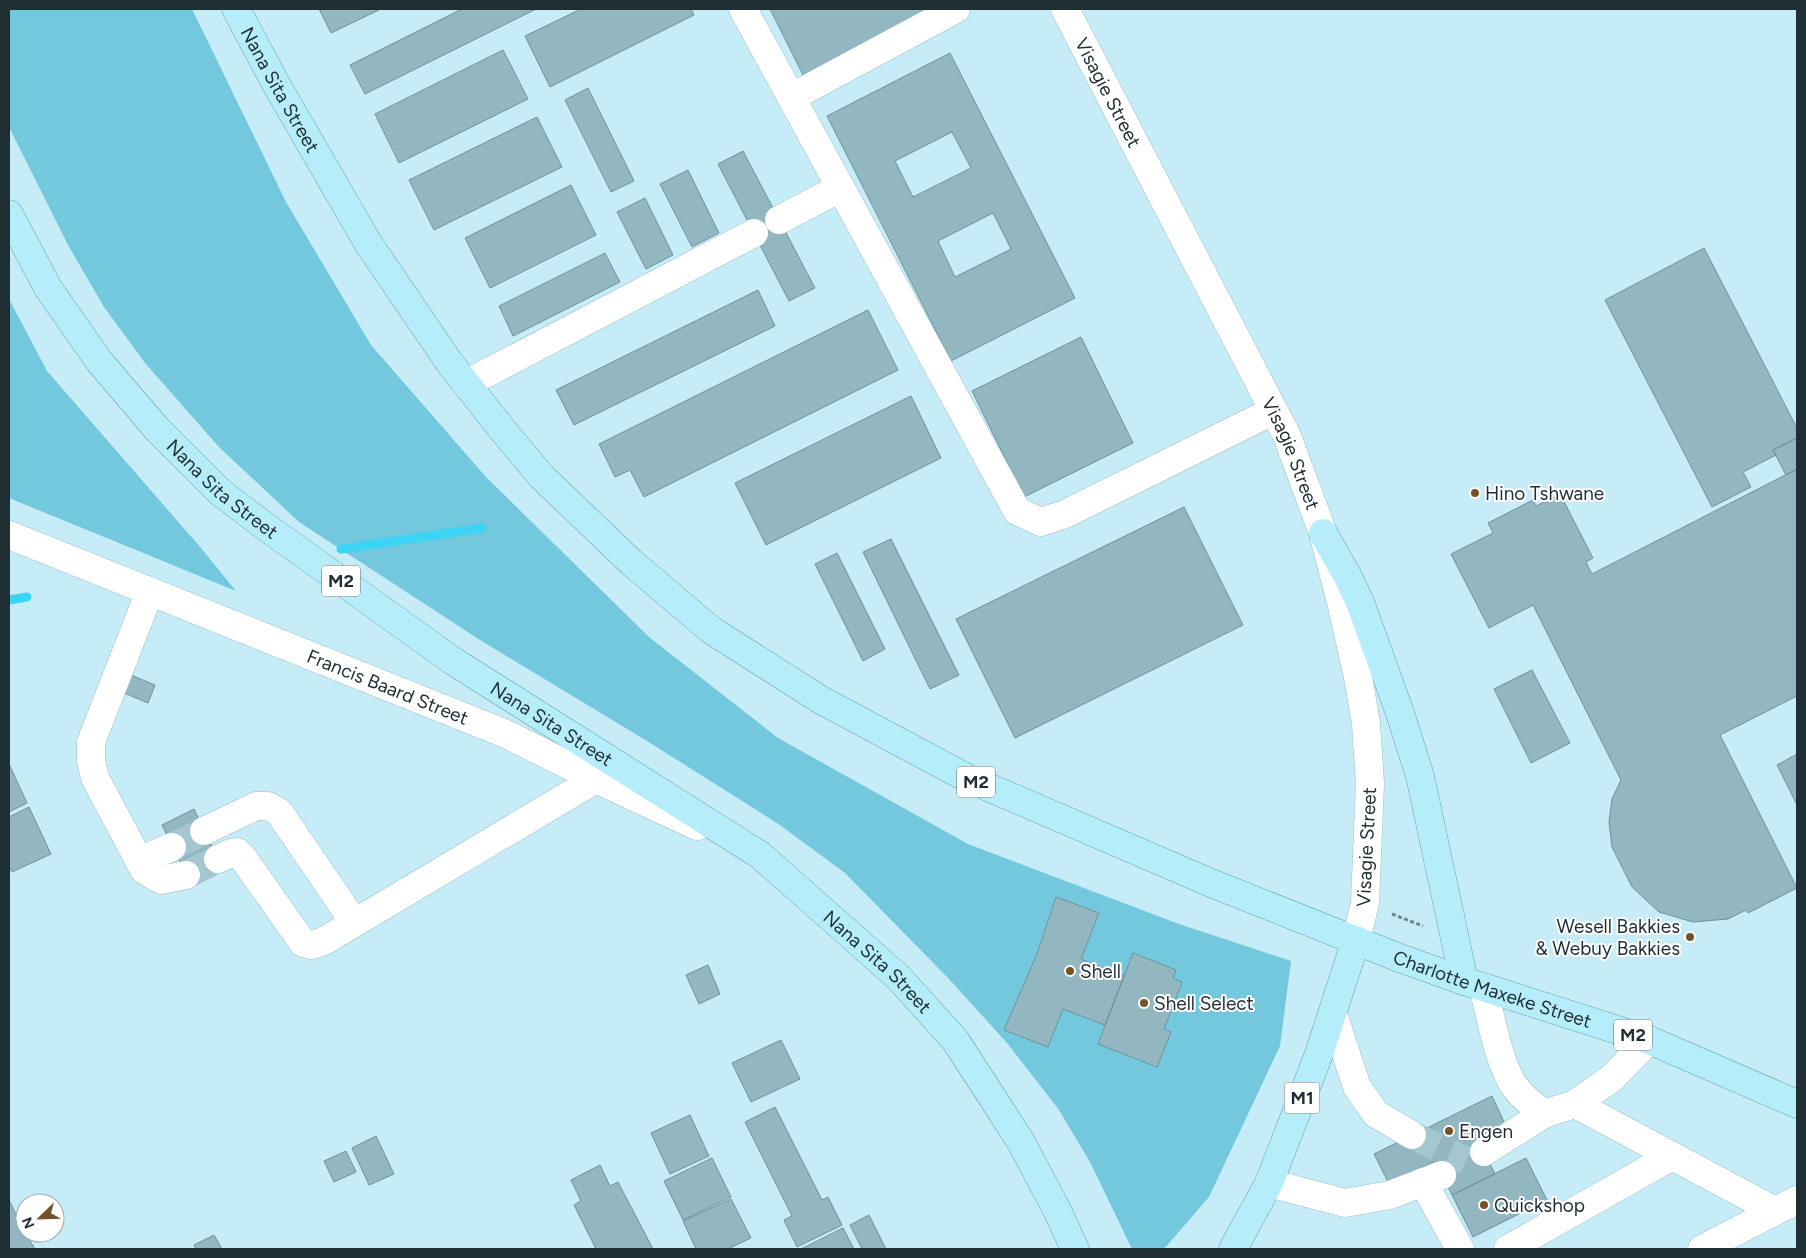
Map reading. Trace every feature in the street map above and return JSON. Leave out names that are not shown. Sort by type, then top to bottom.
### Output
[{"type":"main road","name":"Nana Sita Street","points":[[236,9],[276,84],[368,243],[449,362],[541,476],[631,562],[711,630],[813,695],[967,778],[1211,883],[1356,940]]},
{"type":"main road","name":"Nana Sita Street","points":[[9,214],[48,288],[99,361],[157,429],[220,492],[453,661],[760,854],[898,977],[955,1040],[1021,1142],[1075,1249]]},
{"type":"main road","points":[[1323,533],[1360,602],[1400,714],[1420,776],[1454,938],[1473,984]]},
{"type":"main road","name":"Charlotte Maxeke Street","points":[[1356,940],[1473,984],[1649,1040],[1797,1104]]},
{"type":"main road","name":"M1","points":[[1233,1249],[1269,1183],[1319,1054],[1356,940]]},
{"type":"street","points":[[743,9],[1017,511],[1040,522],[1065,514],[1273,411]]},
{"type":"street","points":[[792,98],[956,9]]},
{"type":"street","name":"Visagie Street","points":[[1065,9],[1287,436],[1323,533],[1342,606],[1359,682],[1366,724],[1370,783],[1365,903],[1356,940]]},
{"type":"street","points":[[779,220],[840,188]]},
{"type":"street","points":[[466,384],[754,234]]},
{"type":"street","name":"Francis Baard Street","points":[[9,535],[506,734],[596,779],[760,854]]},
{"type":"street","points":[[150,591],[91,742],[91,761],[95,778],[144,870],[161,880],[186,874]]},
{"type":"street","points":[[218,859],[237,852],[303,943],[312,945],[324,941],[596,779]]},
{"type":"street","points":[[204,831],[256,806],[268,806],[279,812],[354,922]]},
{"type":"street","points":[[139,861],[172,847]]},
{"type":"street","points":[[1473,984],[1503,1063],[1515,1087],[1531,1104],[1544,1114]]},
{"type":"street","points":[[1332,1014],[1357,1087],[1376,1114],[1412,1136]]},
{"type":"street","points":[[1484,1152],[1544,1114],[1575,1104],[1612,1078],[1649,1040]]},
{"type":"street","points":[[1575,1104],[1672,1156],[1786,1206]]},
{"type":"street","points":[[1508,1249],[1672,1156]]},
{"type":"street","points":[[1269,1183],[1345,1204],[1390,1195],[1433,1178],[1460,1249]]},
{"type":"street","points":[[1708,1248],[1786,1206]]},
{"type":"path","points":[[1365,903],[1454,938]]},
{"type":"shaded area","points":[[9,9],[192,9],[286,202],[371,345],[486,477],[649,637],[778,738],[968,844],[1179,924],[1291,961],[1280,1046],[1209,1197],[1164,1249],[1132,1249],[1090,1162],[1059,1110],[1007,1043],[950,980],[845,873],[777,823],[647,741],[480,640],[299,522],[219,447],[145,363],[104,307],[68,245],[9,127]]},
{"type":"shaded area","points":[[9,299],[47,371],[236,591],[9,498]]},
{"type":"building","points":[[319,9],[381,9],[331,33]]},
{"type":"building","points":[[462,9],[536,9],[365,94],[350,65]]},
{"type":"building","points":[[581,9],[691,9],[694,15],[550,87],[525,36]]},
{"type":"building","points":[[770,9],[923,9],[926,14],[803,75]]},
{"type":"building","points":[[503,50],[528,99],[399,163],[375,114]]},
{"type":"building","points":[[950,53],[1075,298],[951,361],[827,116]],"holes":[[[952,132],[971,168],[913,197],[895,161]],[[993,213],[1011,249],[955,277],[938,241]]]},
{"type":"building","points":[[588,88],[634,181],[611,192],[565,100]]},
{"type":"building","points":[[537,117],[562,167],[434,230],[409,180]]},
{"type":"building","points":[[743,151],[815,288],[789,301],[718,164]]},
{"type":"building","points":[[688,170],[719,233],[692,247],[660,184]]},
{"type":"building","points":[[571,185],[596,235],[490,288],[465,238]]},
{"type":"building","points":[[645,198],[673,255],[646,269],[617,212]]},
{"type":"building","points":[[1704,248],[1797,428],[1797,438],[1773,450],[1776,455],[1743,472],[1751,487],[1712,507],[1605,300]]},
{"type":"building","points":[[605,253],[620,282],[513,336],[499,306]]},
{"type":"building","points":[[758,290],[775,326],[574,425],[556,390]]},
{"type":"building","points":[[868,310],[898,370],[644,497],[630,470],[615,477],[599,444]]},
{"type":"building","points":[[1081,337],[1133,443],[1024,497],[972,391]]},
{"type":"building","points":[[911,396],[941,458],[766,545],[735,483]]},
{"type":"building","points":[[1797,438],[1797,469],[1786,475],[1773,450]]},
{"type":"building","points":[[1797,469],[1797,696],[1720,735],[1797,888],[1748,913],[1746,910],[1728,919],[1693,922],[1659,912],[1632,887],[1612,847],[1609,822],[1612,799],[1621,780],[1533,605],[1489,628],[1451,554],[1493,533],[1488,523],[1533,500],[1536,506],[1560,494],[1593,558],[1586,562],[1592,574]]},
{"type":"building","points":[[1184,507],[1243,625],[1015,738],[956,619]]},
{"type":"building","points":[[891,539],[959,675],[930,689],[863,552]]},
{"type":"building","points":[[837,553],[885,649],[863,661],[815,564]]},
{"type":"building","points":[[1532,670],[1570,743],[1531,763],[1494,689]]},
{"type":"building","points":[[131,675],[155,685],[148,703],[124,693]]},
{"type":"building","points":[[1797,754],[1797,805],[1777,765]]},
{"type":"building","points":[[9,764],[27,803],[9,812]]},
{"type":"building","points":[[29,807],[51,854],[12,872],[9,865],[9,817]]},
{"type":"building","points":[[194,809],[221,865],[189,881],[162,825]]},
{"type":"building","name":"Shell","points":[[1056,897],[1099,913],[1081,959],[1124,976],[1105,1025],[1063,1009],[1048,1047],[1004,1030],[1037,954]]},
{"type":"building","name":"Shell Select","points":[[1133,953],[1176,970],[1173,978],[1182,982],[1164,1029],[1171,1032],[1157,1067],[1098,1044]]},
{"type":"building","points":[[708,965],[720,994],[699,1004],[686,975]]},
{"type":"building","points":[[781,1040],[800,1079],[751,1102],[732,1063]]},
{"type":"building","points":[[1492,1096],[1506,1126],[1478,1140],[1495,1174],[1452,1195],[1435,1161],[1389,1184],[1374,1154]]},
{"type":"building","points":[[775,1107],[822,1200],[828,1197],[842,1225],[797,1247],[784,1220],[792,1216],[745,1122]]},
{"type":"building","points":[[690,1115],[709,1156],[670,1174],[651,1133]]},
{"type":"building","points":[[376,1136],[394,1174],[369,1185],[352,1148]]},
{"type":"building","points":[[346,1151],[356,1172],[334,1182],[324,1161]]},
{"type":"building","points":[[712,1158],[731,1197],[683,1220],[664,1181]]},
{"type":"building","points":[[1526,1158],[1547,1200],[1473,1237],[1452,1195]]},
{"type":"building","points":[[600,1165],[610,1186],[618,1182],[653,1249],[596,1249],[574,1205],[581,1201],[571,1180]]},
{"type":"building","points":[[731,1199],[751,1238],[728,1249],[696,1249],[683,1221]]},
{"type":"building","points":[[9,1200],[15,1212],[15,1243],[31,1243],[35,1249],[9,1249]]},
{"type":"building","points":[[869,1215],[886,1249],[862,1249],[850,1225]]},
{"type":"building","points":[[843,1228],[854,1249],[801,1249]]},
{"type":"building","points":[[214,1235],[222,1249],[196,1249],[194,1245]]},
{"type":"waterway","points":[[341,549],[482,528]]},
{"type":"waterway","points":[[9,600],[27,597]]},
{"type":"tunnel","points":[[172,847],[204,831]]},
{"type":"tunnel","points":[[186,875],[218,859]]},
{"type":"tunnel","points":[[1412,1135],[1466,1161]]},
{"type":"place","name":"Hino Tshwane","points":[[1475,493]]},
{"type":"place","name":"Wesell Bakkies & Webuy Bakkies","points":[[1690,937]]},
{"type":"place","name":"Shell","points":[[1070,971]]},
{"type":"place","name":"Shell Select","points":[[1144,1003]]},
{"type":"place","name":"Engen","points":[[1449,1131]]},
{"type":"place","name":"Quickshop","points":[[1484,1205]]}]
